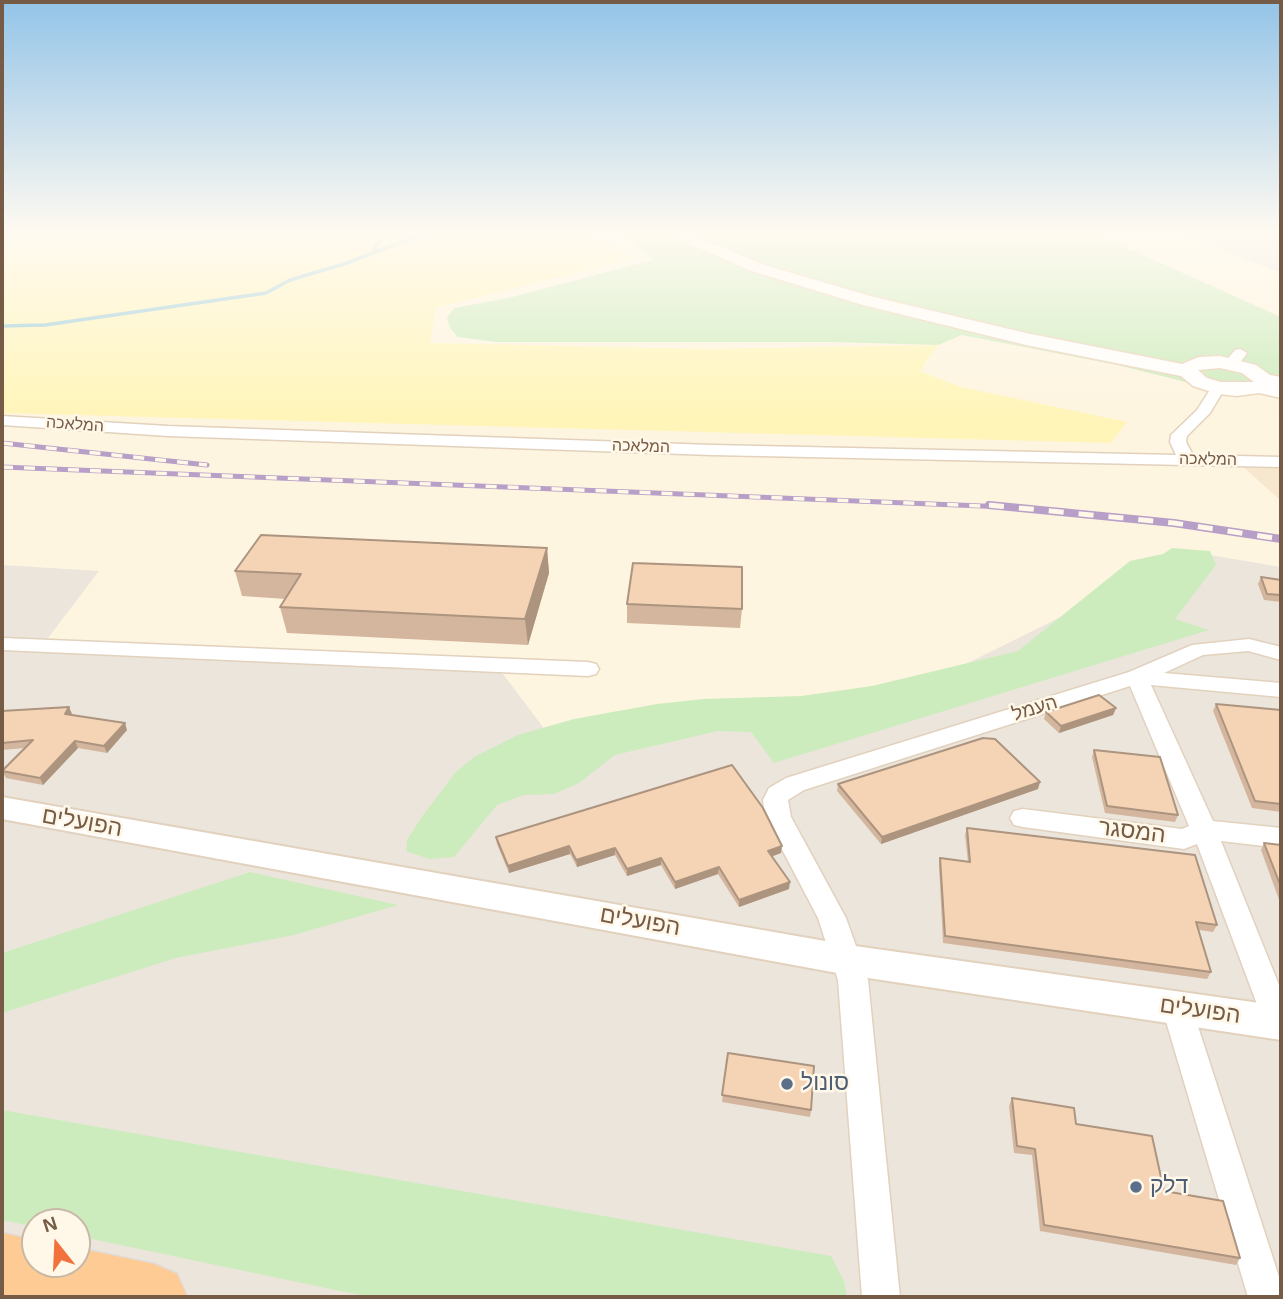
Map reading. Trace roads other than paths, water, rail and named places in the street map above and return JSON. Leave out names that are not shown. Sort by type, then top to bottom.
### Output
[{"type":"highway","points":[[2,1265],[154,1297]]},
{"type":"main road","points":[[844,295],[977,328],[1190,368],[1235,358],[1281,392]]},
{"type":"main road","points":[[1190,368],[1193,378],[1219,388],[1237,390],[1268,383]]},
{"type":"street","points":[[1188,460],[1178,442],[1179,435],[1203,413],[1219,388]]},
{"type":"street","name":"המלאכה","points":[[2,421],[168,431],[698,449],[1281,462]]},
{"type":"street","points":[[2,643],[588,669]]},
{"type":"street","points":[[1280,1023],[1204,830],[1137,677],[1199,649],[1249,645],[1281,654]]},
{"type":"street","name":"העמל","points":[[848,960],[832,918],[775,808],[778,794],[795,784],[1137,677],[1281,690]]},
{"type":"street","name":"הפועלים","points":[[2,808],[848,960],[1280,1023]]},
{"type":"street","name":"המסגר","points":[[1023,818],[1184,839],[1204,830],[1281,838]]},
{"type":"street","points":[[848,960],[856,995],[867,1171],[881,1297]]},
{"type":"street","points":[[1177,1008],[1267,1297]]},
{"type":"waterway","points":[[2,326],[45,325],[255,295]]},
{"type":"railway","points":[[2,443],[207,465]]},
{"type":"railway","points":[[2,467],[1007,507]]},
{"type":"railway","points":[[989,505],[1174,523],[1281,539]]},
{"type":"place","name":"סונול","points":[[787,1084]]},
{"type":"place","name":"דלק","points":[[1136,1187]]}]
